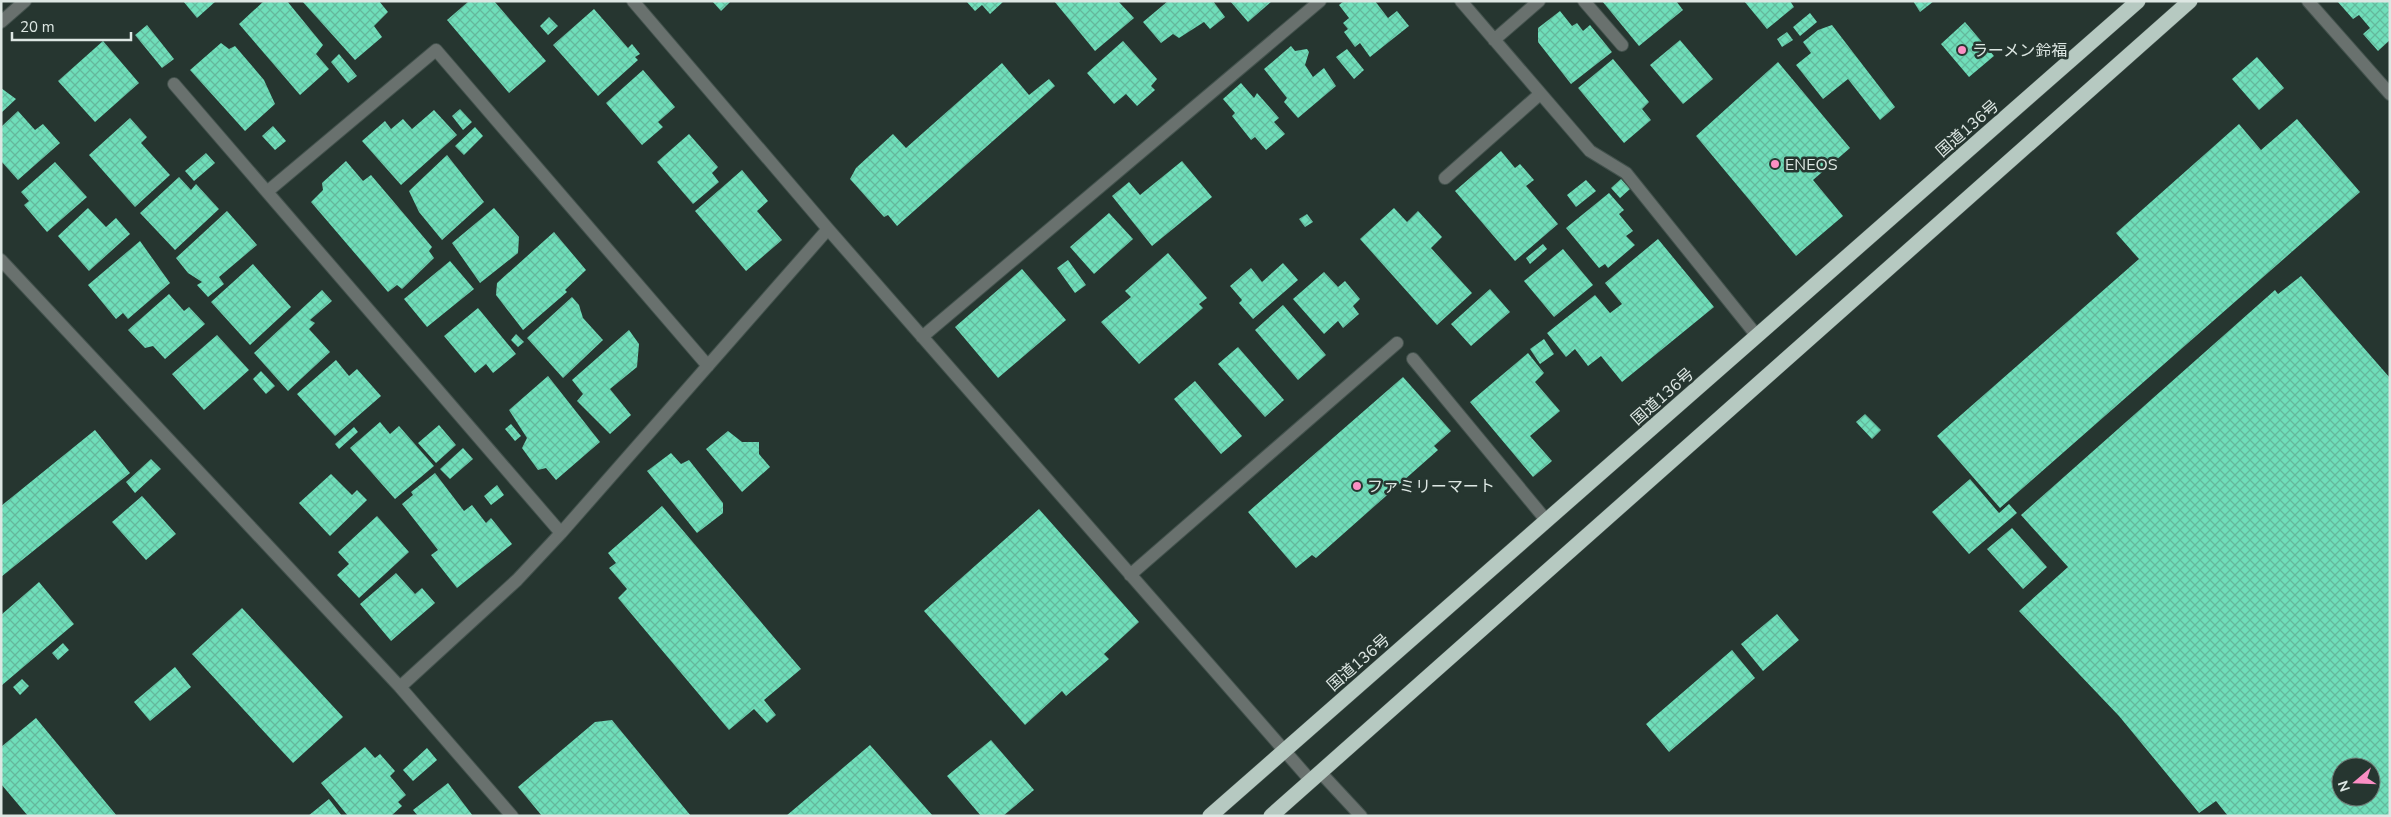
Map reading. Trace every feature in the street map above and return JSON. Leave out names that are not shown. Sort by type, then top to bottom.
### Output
[{"type":"highway","name":"国道136号","points":[[1210,816],[2138,1]]},
{"type":"highway","points":[[1271,816],[1796,348],[2190,1]]},
{"type":"street","points":[[1,22],[25,1]]},
{"type":"street","points":[[633,1],[828,229],[1284,750],[1361,816]]},
{"type":"street","points":[[922,337],[1320,1]]},
{"type":"street","points":[[1461,1],[1590,151],[1626,173],[1757,336]]},
{"type":"street","points":[[1494,40],[1539,1]]},
{"type":"street","points":[[1584,1],[1622,45]]},
{"type":"street","points":[[2308,1],[2390,94]]},
{"type":"street","points":[[268,192],[436,50],[708,366]]},
{"type":"street","points":[[174,84],[560,533]]},
{"type":"street","points":[[1445,178],[1540,94]]},
{"type":"street","points":[[400,687],[517,580],[828,229]]},
{"type":"street","points":[[1,260],[400,687],[512,816]]},
{"type":"street","points":[[1130,575],[1397,343]]},
{"type":"street","points":[[1413,359],[1546,520]]},
{"type":"building","points":[[183,1],[216,1],[197,18]]},
{"type":"building","points":[[264,1],[287,1],[323,45],[316,54],[329,69],[300,95],[239,24]]},
{"type":"building","points":[[302,1],[379,1],[388,12],[374,26],[382,37],[355,60]]},
{"type":"building","points":[[469,1],[494,1],[546,61],[509,93],[447,20]]},
{"type":"building","points":[[712,1],[731,1],[721,11]]},
{"type":"building","points":[[966,1],[1004,1],[990,14],[982,5],[975,11]]},
{"type":"building","points":[[1054,1],[1118,1],[1134,18],[1095,51]]},
{"type":"building","points":[[1168,1],[1213,1],[1225,17],[1210,29],[1204,22],[1179,38],[1173,34],[1161,43],[1143,22]]},
{"type":"building","points":[[1230,1],[1272,1],[1248,22]]},
{"type":"building","points":[[1344,1],[1375,1],[1388,18],[1397,11],[1409,26],[1370,57],[1360,43],[1355,47],[1344,32],[1348,29],[1343,23],[1349,18],[1339,5]]},
{"type":"building","points":[[1602,1],[1676,1],[1683,10],[1639,46]]},
{"type":"building","points":[[1744,1],[1790,1],[1794,7],[1767,29]]},
{"type":"building","points":[[1913,1],[1934,1],[1920,12]]},
{"type":"building","points":[[2337,1],[2390,1],[2390,40],[2378,51],[2363,34],[2370,28],[2359,15],[2353,19]]},
{"type":"building","points":[[594,9],[628,48],[632,44],[640,54],[635,57],[638,60],[598,96],[553,45]]},
{"type":"building","points":[[1560,11],[1572,26],[1577,23],[1583,31],[1590,25],[1612,52],[1571,84],[1538,42],[1538,28]]},
{"type":"building","points":[[1810,13],[1817,22],[1800,36],[1793,27]]},
{"type":"building","points":[[549,17],[558,26],[548,35],[540,26]]},
{"type":"building","points":[[1965,22],[1994,56],[1969,77],[1941,44]]},
{"type":"building","points":[[147,25],[174,59],[162,68],[135,35]]},
{"type":"building","points":[[1832,25],[1895,107],[1880,120],[1848,79],[1823,99],[1796,65],[1811,53],[1803,42],[1818,30]]},
{"type":"building","points":[[1787,32],[1793,40],[1782,47],[1777,39]]},
{"type":"building","points":[[1680,40],[1713,79],[1683,104],[1650,65]]},
{"type":"building","points":[[103,41],[139,83],[95,122],[58,81]]},
{"type":"building","points":[[1123,41],[1157,79],[1151,86],[1155,90],[1137,106],[1126,94],[1114,104],[1087,73]]},
{"type":"building","points":[[221,43],[229,49],[235,46],[264,80],[275,104],[245,131],[190,70]]},
{"type":"building","points":[[1291,46],[1295,51],[1307,49],[1309,52],[1305,65],[1313,77],[1324,68],[1336,86],[1298,118],[1284,102],[1287,98],[1264,69]]},
{"type":"building","points":[[1347,49],[1364,70],[1354,79],[1336,57]]},
{"type":"building","points":[[339,54],[357,76],[348,83],[331,62]]},
{"type":"building","points":[[2257,57],[2284,88],[2259,110],[2232,79]]},
{"type":"building","points":[[1613,59],[1649,102],[1642,109],[1651,120],[1624,143],[1578,88]]},
{"type":"building","name":"ENEOS","points":[[1778,62],[1850,148],[1813,180],[1843,216],[1796,256],[1696,136]]},
{"type":"building","points":[[1002,63],[1029,95],[1049,79],[1055,86],[897,226],[888,215],[884,217],[850,179],[856,168],[893,134],[906,148]]},
{"type":"building","points":[[643,70],[675,107],[658,122],[663,127],[642,145],[606,103]]},
{"type":"building","points":[[1241,83],[1254,98],[1257,93],[1279,118],[1274,122],[1285,134],[1266,150],[1255,137],[1251,140],[1232,116],[1235,113],[1223,99]]},
{"type":"building","points":[[1,88],[16,99],[1,113]]},
{"type":"building","points":[[460,109],[472,122],[463,130],[452,116]]},
{"type":"building","points":[[434,110],[457,135],[401,185],[362,141],[385,121],[391,129],[403,119],[412,129]]},
{"type":"building","points":[[18,111],[35,130],[43,124],[60,143],[18,180],[1,161],[1,127]]},
{"type":"building","points":[[130,118],[147,137],[141,143],[170,175],[135,207],[89,155]]},
{"type":"building","points":[[2297,119],[2360,192],[2000,508],[1937,436],[2139,259],[2116,233],[2239,124],[2261,150]]},
{"type":"building","points":[[273,126],[286,141],[275,150],[262,136]]},
{"type":"building","points":[[475,127],[483,136],[464,155],[455,146]]},
{"type":"building","points":[[689,134],[718,167],[712,173],[719,182],[693,204],[657,162]]},
{"type":"building","points":[[1501,151],[1515,168],[1520,164],[1534,180],[1526,186],[1558,224],[1515,261],[1455,191]]},
{"type":"building","points":[[206,153],[215,163],[194,181],[185,171]]},
{"type":"building","points":[[447,155],[484,202],[442,240],[419,212],[409,191]]},
{"type":"building","points":[[346,161],[363,181],[371,175],[432,247],[429,251],[434,258],[402,289],[397,285],[388,292],[311,202],[323,190],[322,183]]},
{"type":"building","points":[[1182,161],[1212,197],[1152,246],[1112,196],[1129,182],[1140,195]]},
{"type":"building","points":[[55,162],[87,197],[47,232],[24,205],[29,201],[21,192]]},
{"type":"building","points":[[742,170],[768,201],[757,211],[782,240],[746,271],[695,211]]},
{"type":"building","points":[[179,177],[191,190],[196,184],[219,209],[175,250],[140,213]]},
{"type":"building","points":[[1621,179],[1630,189],[1620,198],[1611,188]]},
{"type":"building","points":[[1586,180],[1596,191],[1576,207],[1567,195]]},
{"type":"building","points":[[1609,193],[1624,210],[1619,214],[1633,231],[1626,236],[1635,245],[1608,268],[1605,264],[1599,268],[1566,228]]},
{"type":"building","points":[[88,208],[106,227],[116,218],[130,234],[89,271],[58,236]]},
{"type":"building","points":[[494,208],[519,237],[518,253],[480,283],[452,243]]},
{"type":"building","points":[[1394,208],[1407,222],[1418,211],[1442,237],[1431,248],[1472,293],[1437,325],[1360,239]]},
{"type":"building","points":[[227,211],[257,245],[219,277],[224,284],[208,297],[197,285],[202,282],[188,273],[176,258]]},
{"type":"building","points":[[1109,213],[1133,239],[1094,274],[1070,247]]},
{"type":"building","points":[[1307,214],[1313,222],[1305,227],[1299,219]]},
{"type":"building","points":[[554,232],[586,270],[565,290],[567,292],[523,330],[496,295],[497,283]]},
{"type":"building","points":[[1658,239],[1714,307],[1622,382],[1601,356],[1588,366],[1575,349],[1566,357],[1547,333],[1595,295],[1610,313],[1622,304],[1605,283]]},
{"type":"building","points":[[140,241],[170,283],[128,319],[123,313],[116,319],[88,285]]},
{"type":"building","points":[[1543,244],[1547,249],[1530,264],[1526,258]]},
{"type":"building","points":[[1563,249],[1593,285],[1554,317],[1524,281]]},
{"type":"building","points":[[1168,253],[1207,298],[1199,304],[1203,308],[1139,364],[1101,322],[1131,297],[1125,291]]},
{"type":"building","points":[[1068,260],[1086,285],[1075,293],[1057,268]]},
{"type":"building","points":[[450,261],[474,289],[427,327],[404,299]]},
{"type":"building","points":[[1283,263],[1298,280],[1253,319],[1239,303],[1242,300],[1230,286],[1251,268],[1262,282]]},
{"type":"building","points":[[253,264],[291,307],[250,345],[211,302]]},
{"type":"building","points":[[1022,269],[1066,320],[998,378],[955,327]]},
{"type":"building","points":[[1324,272],[1338,287],[1345,281],[1360,299],[1353,306],[1359,314],[1343,328],[1338,321],[1324,334],[1293,299]]},
{"type":"building","points":[[2301,276],[2390,378],[2390,816],[2228,816],[2216,801],[2199,813],[2119,716],[2019,611],[2068,567],[2021,515],[2275,290],[2278,294]]},
{"type":"building","points":[[1490,289],[1510,312],[1471,346],[1451,324]]},
{"type":"building","points":[[322,290],[332,301],[310,320],[315,323],[309,329],[330,352],[288,391],[254,353]]},
{"type":"building","points":[[169,294],[184,311],[189,307],[205,324],[165,359],[153,346],[145,348],[128,330]]},
{"type":"building","points":[[572,297],[579,305],[583,318],[603,340],[563,378],[527,338]]},
{"type":"building","points":[[1283,305],[1326,355],[1298,380],[1255,330]]},
{"type":"building","points":[[478,308],[516,354],[493,373],[486,364],[475,373],[444,336]]},
{"type":"building","points":[[629,330],[639,344],[637,367],[610,389],[631,415],[610,434],[577,401],[583,394],[572,380]]},
{"type":"building","points":[[516,334],[524,342],[518,347],[511,340]]},
{"type":"building","points":[[217,335],[249,370],[204,410],[172,374]]},
{"type":"building","points":[[1544,339],[1554,354],[1540,364],[1530,349]]},
{"type":"building","points":[[1238,347],[1284,400],[1265,417],[1218,364]]},
{"type":"building","points":[[1528,353],[1544,373],[1535,382],[1560,411],[1530,436],[1552,461],[1533,477],[1470,402]]},
{"type":"building","points":[[336,360],[349,376],[357,369],[381,396],[335,436],[297,394]]},
{"type":"building","points":[[261,371],[275,386],[266,394],[253,379]]},
{"type":"building","points":[[548,376],[600,442],[556,480],[546,468],[538,470],[522,448],[527,438],[509,410]]},
{"type":"building","points":[[1403,377],[1451,431],[1434,446],[1438,450],[1316,558],[1312,555],[1296,568],[1248,512]]},
{"type":"building","points":[[1195,381],[1242,436],[1221,454],[1174,399]]},
{"type":"building","points":[[1865,414],[1881,430],[1872,439],[1856,422]]},
{"type":"building","points":[[380,422],[390,434],[399,426],[434,466],[395,499],[350,448]]},
{"type":"building","points":[[511,424],[521,436],[515,441],[505,429]]},
{"type":"building","points":[[439,425],[456,445],[436,463],[418,443]]},
{"type":"building","points":[[354,427],[358,432],[339,449],[335,444]]},
{"type":"building","points":[[95,430],[130,473],[1,577],[1,506]]},
{"type":"building","points":[[728,431],[742,442],[759,442],[759,454],[770,467],[742,492],[706,449]]},
{"type":"building","points":[[463,448],[473,459],[450,479],[440,469]]},
{"type":"building","points":[[671,453],[681,464],[689,460],[723,503],[723,513],[697,533],[647,471]]},
{"type":"building","points":[[151,459],[161,469],[135,493],[126,482]]},
{"type":"building","points":[[435,473],[464,511],[472,505],[486,523],[491,518],[512,544],[457,588],[431,555],[438,550],[402,504],[413,495],[411,492]]},
{"type":"building","points":[[331,474],[352,495],[357,490],[367,500],[330,536],[299,503]]},
{"type":"building","points":[[1970,479],[1999,513],[2009,504],[2017,513],[1969,554],[1932,512]]},
{"type":"building","points":[[497,485],[504,495],[491,505],[484,496]]},
{"type":"building","points":[[142,496],[176,534],[146,560],[112,522]]},
{"type":"building","points":[[662,506],[801,669],[764,700],[776,715],[767,723],[754,709],[729,730],[618,598],[627,589],[609,568],[616,563],[608,553]]},
{"type":"building","points":[[1039,509],[1139,622],[1104,654],[1109,659],[1066,696],[1062,691],[1025,725],[924,611]]},
{"type":"building","points":[[377,516],[409,552],[359,598],[337,575],[349,564],[338,552]]},
{"type":"building","points":[[2012,528],[2047,567],[2023,589],[1987,549]]},
{"type":"building","points":[[396,573],[415,594],[422,588],[435,603],[391,641],[360,604]]},
{"type":"building","points":[[39,582],[74,624],[1,686],[1,615]]},
{"type":"building","points":[[242,608],[343,717],[293,763],[192,654]]},
{"type":"building","points":[[1777,614],[1799,640],[1763,671],[1741,644]]},
{"type":"building","points":[[63,643],[69,650],[58,660],[52,653]]},
{"type":"building","points":[[1732,650],[1755,678],[1669,752],[1646,724]]},
{"type":"building","points":[[175,667],[191,687],[150,721],[134,702]]},
{"type":"building","points":[[22,679],[29,686],[20,695],[13,687]]},
{"type":"building","points":[[36,718],[117,816],[28,816],[1,784],[1,747]]},
{"type":"building","points":[[612,720],[691,816],[542,816],[518,787],[595,722]]},
{"type":"building","points":[[991,740],[1034,790],[1003,816],[981,816],[947,776]]},
{"type":"building","points":[[870,745],[933,816],[786,816]]},
{"type":"building","points":[[365,747],[375,758],[380,754],[395,771],[390,776],[406,795],[398,802],[402,806],[391,816],[348,816],[321,783]]},
{"type":"building","points":[[427,748],[437,760],[413,781],[403,770]]},
{"type":"building","points":[[448,783],[473,816],[418,816],[413,810]]},
{"type":"building","points":[[329,799],[342,816],[308,816]]},
{"type":"place","name":"ラーメン鈴福","points":[[1962,50]]},
{"type":"place","name":"ENEOS","points":[[1775,164]]},
{"type":"place","name":"ファミリーマート","points":[[1357,486]]}]
